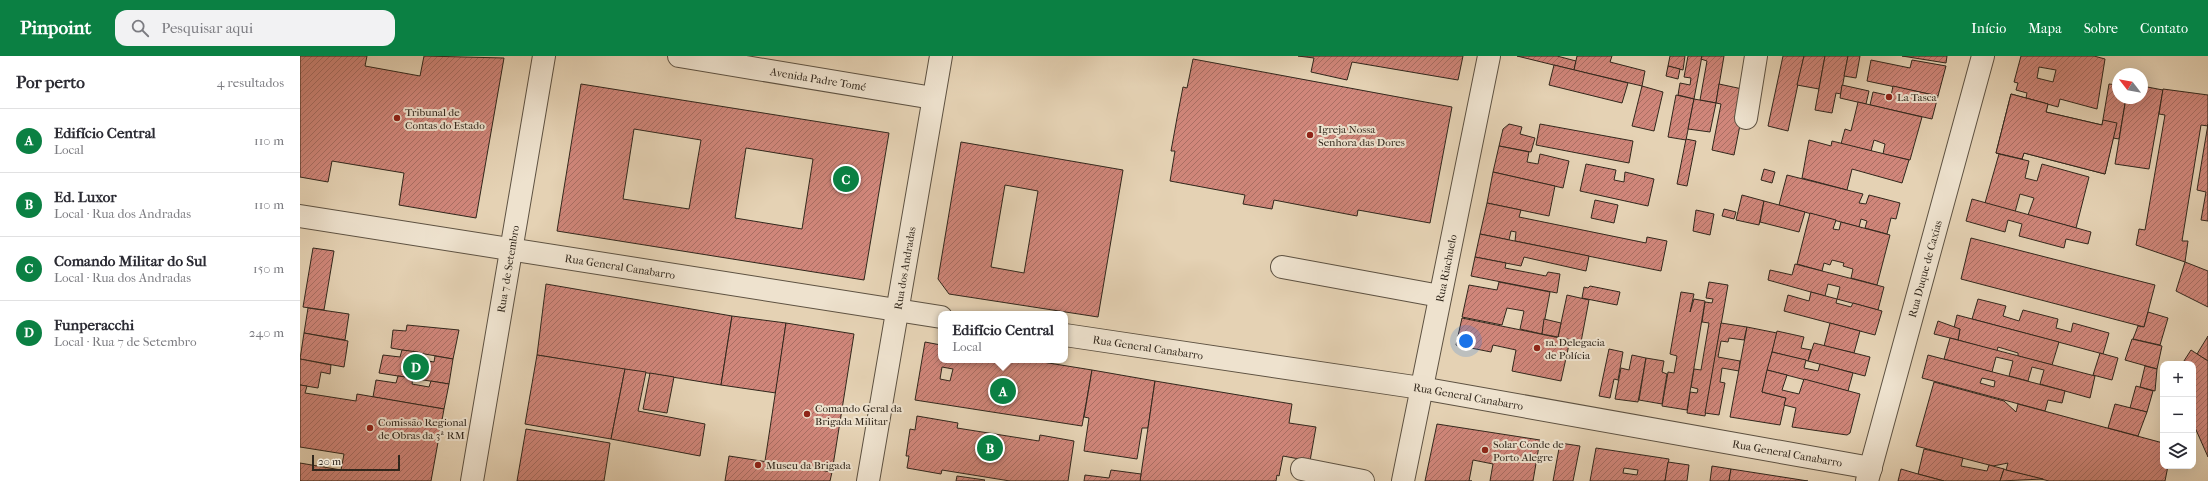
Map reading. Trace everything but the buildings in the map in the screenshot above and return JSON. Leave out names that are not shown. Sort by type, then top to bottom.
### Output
[{"type":"street","name":"Rua 7 de Setembro","points":[[472,481],[544,56]]},
{"type":"street","name":"Avenida Padre Tomé","points":[[679,56],[738,61],[933,98]]},
{"type":"street","name":"Rua Riachuelo","points":[[1402,481],[1489,56]]},
{"type":"street","points":[[1746,118],[1756,56]]},
{"type":"street","name":"Rua Duque de Caxias","points":[[1869,475],[1983,56]]},
{"type":"street","name":"Rua dos Andradas","points":[[868,481],[933,98],[937,57]]},
{"type":"street","name":"Rua General Canabarro","points":[[300,216],[938,317]]},
{"type":"street","points":[[1282,267],[1440,296]]},
{"type":"street","name":"Rua General Canabarro","points":[[1068,335],[1421,388],[1869,475]]},
{"type":"street","points":[[1302,469],[1363,481]]},
{"type":"place","name":"La Tasca","points":[[1889,97]]},
{"type":"place","name":"Tribunal de Contas do Estado","points":[[397,118]]},
{"type":"place","name":"Igreja Nossa Senhora das Dores","points":[[1310,135]]},
{"type":"place","name":"Comando Militar do Sul","points":[[846,179]]},
{"type":"place","name":"1a. Delegacia de Polícia","points":[[1537,348]]},
{"type":"place","name":"Funperacchi","points":[[416,367]]},
{"type":"place","name":"Edifício Central","points":[[1003,391]]},
{"type":"place","name":"Comando Geral da Brigada Militar","points":[[807,414]]},
{"type":"place","name":"Comissão Regional de Obras da 3ª RM","points":[[370,428]]},
{"type":"place","name":"Ed. Luxor","points":[[990,448]]},
{"type":"place","name":"Solar Conde de Porto Alegre","points":[[1485,450]]},
{"type":"place","name":"Museu da Brigada","points":[[758,465]]}]
